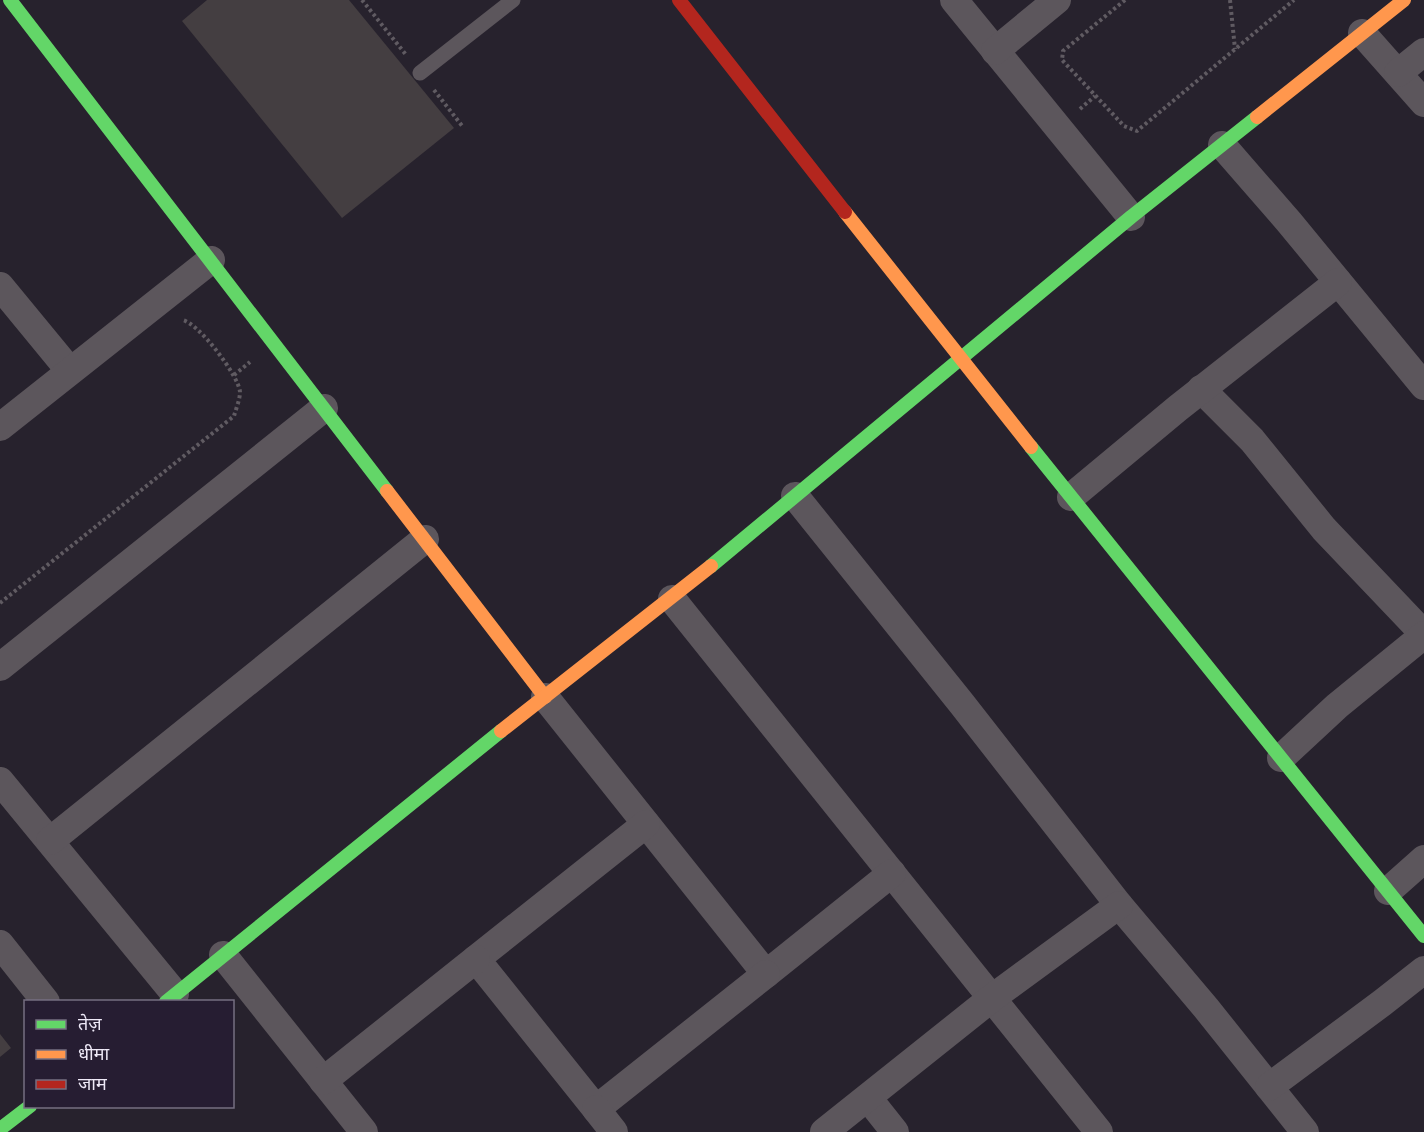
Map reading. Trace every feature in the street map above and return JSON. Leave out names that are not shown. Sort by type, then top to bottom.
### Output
[{"type":"street","points":[[10,0],[545,698],[766,974]]},
{"type":"street","points":[[679,0],[959,358],[1424,936]]},
{"type":"street","points":[[954,0],[1131,217]]},
{"type":"street","points":[[995,51],[1057,0]]},
{"type":"street","points":[[0,781],[50,841],[170,998],[481,746],[672,599],[1131,217],[1404,0]]},
{"type":"street","points":[[1362,33],[1424,103]]},
{"type":"street","points":[[1398,73],[1424,52]]},
{"type":"street","points":[[1222,145],[1289,222],[1424,386]]},
{"type":"street","points":[[0,427],[211,260]]},
{"type":"street","points":[[1071,497],[1201,389],[1338,282]]},
{"type":"street","points":[[0,286],[70,371]]},
{"type":"street","points":[[1201,389],[1252,440],[1324,529],[1424,634],[1336,706],[1281,758]]},
{"type":"street","points":[[0,667],[324,408]]},
{"type":"street","points":[[795,496],[1119,905],[1305,1132]]},
{"type":"street","points":[[50,841],[425,540]]},
{"type":"street","points":[[672,599],[1099,1132]]},
{"type":"street","points":[[323,1081],[646,824]]},
{"type":"street","points":[[1388,891],[1424,858]]},
{"type":"street","points":[[596,1109],[892,873]]},
{"type":"street","points":[[824,1132],[992,998],[1119,905]]},
{"type":"street","points":[[0,944],[44,1000]]},
{"type":"street","points":[[223,955],[364,1132]]},
{"type":"street","points":[[476,959],[614,1132]]},
{"type":"street","points":[[1269,1087],[1424,970]]},
{"type":"street","points":[[868,1098],[895,1132]]},
{"type":"street","points":[[0,1130],[29,1108]]},
{"type":"lane","points":[[420,73],[513,0]]},
{"type":"path","points":[[1125,0],[1063,51],[1062,60],[1124,126],[1137,131],[1293,1]]},
{"type":"path","points":[[1230,0],[1235,49]]},
{"type":"path","points":[[1286,0],[1293,1]]},
{"type":"path","points":[[0,603],[234,416],[240,392],[234,375],[210,344],[188,321],[174,319]]},
{"type":"building","points":[[207,0],[349,0],[454,128],[342,218],[182,21]]},
{"type":"building","points":[[0,1034],[11,1048],[0,1057]]},
{"type":"traffic: fast","points":[[10,0],[387,491]]},
{"type":"traffic: fast","points":[[711,566],[1131,217],[1257,117]]},
{"type":"traffic: fast","points":[[1031,447],[1424,936]]},
{"type":"traffic: fast","points":[[168,1000],[501,731]]},
{"type":"traffic: fast","points":[[0,1129],[27,1108]]},
{"type":"traffic: slow","points":[[1257,117],[1404,0]]},
{"type":"traffic: slow","points":[[845,212],[1031,447]]},
{"type":"traffic: slow","points":[[387,491],[545,697]]},
{"type":"traffic: slow","points":[[501,731],[711,566]]},
{"type":"traffic: jam","points":[[679,0],[845,212]]}]
